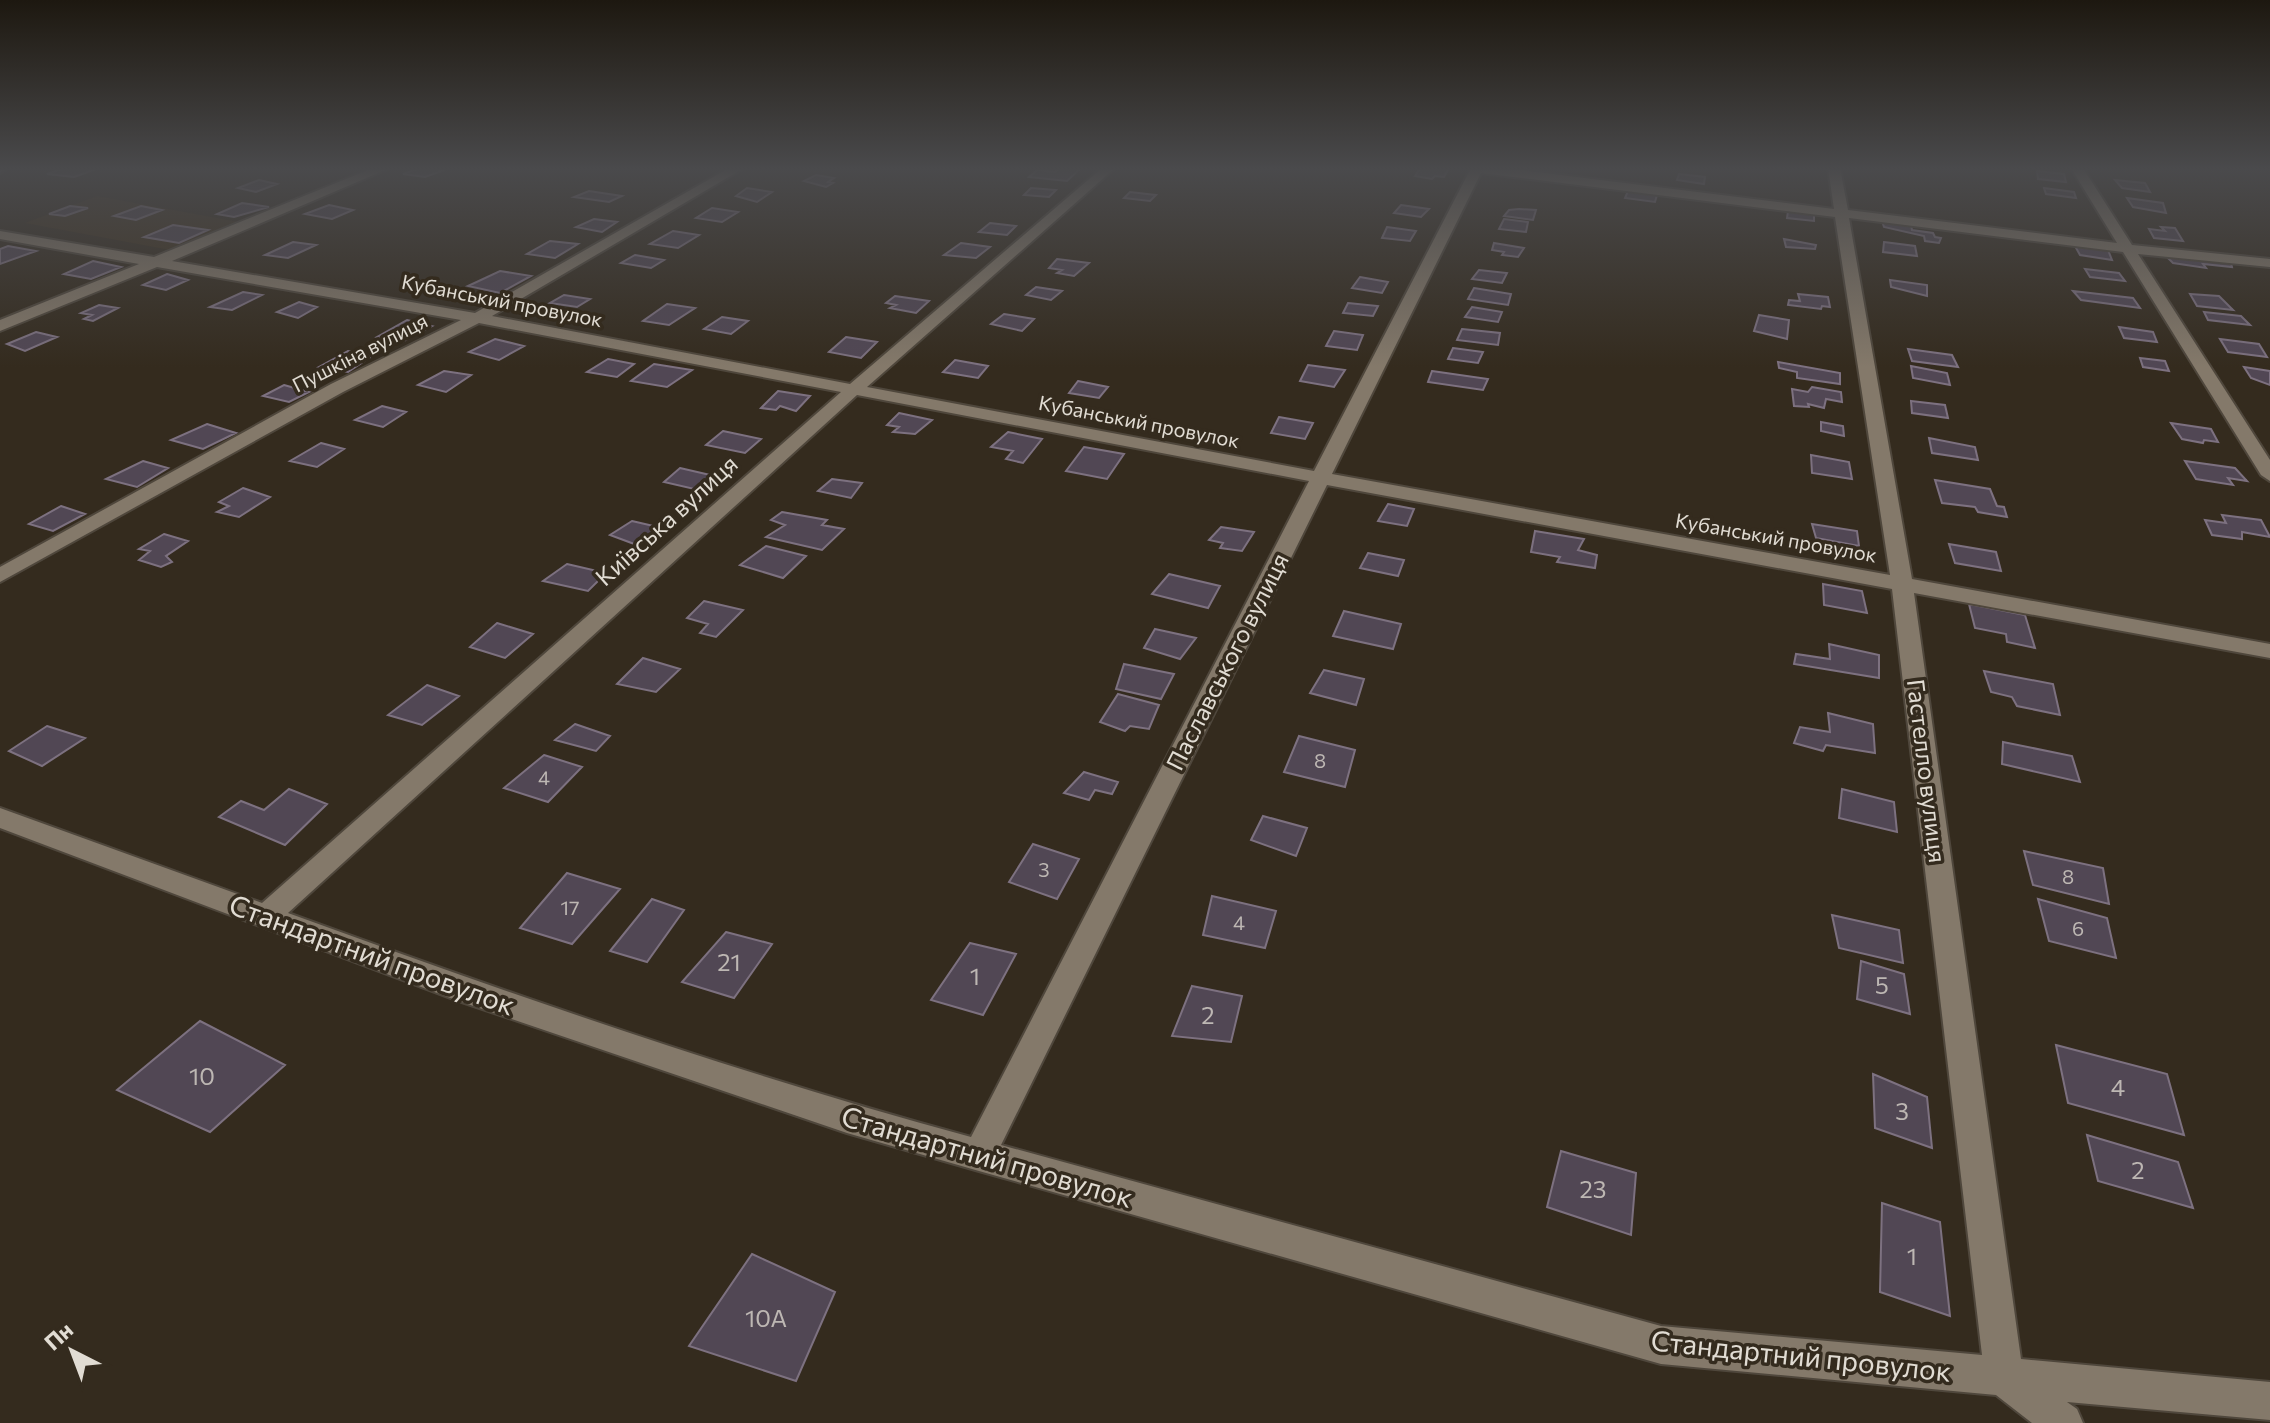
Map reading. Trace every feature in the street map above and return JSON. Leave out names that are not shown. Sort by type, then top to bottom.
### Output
[{"type":"street","points":[[0,326],[224,234]]},
{"type":"street","name":"Пушкіна вулиця","points":[[0,576],[337,388],[477,318],[622,234]]},
{"type":"street","name":"Київська вулиця","points":[[264,918],[853,390],[1032,234]]},
{"type":"street","name":"Паславського вулиця","points":[[979,1155],[1443,234]]},
{"type":"street","name":"Гастелло вулиця","points":[[1845,234],[1902,583],[2004,1377]]},
{"type":"street","points":[[2013,234],[2270,263]]},
{"type":"street","points":[[2120,234],[2270,475]]},
{"type":"street","name":"Кубанський провулок","points":[[0,235],[477,318],[1321,478],[2270,651]]},
{"type":"street","name":"Стандартний провулок","points":[[0,818],[464,990],[847,1118],[1661,1345],[2270,1401]]},
{"type":"street","points":[[2004,1377],[2063,1423]]},
{"type":"shaded area","points":[[86,234],[208,234],[170,250]]},
{"type":"building","points":[[150,234],[198,234],[179,243],[144,237]]},
{"type":"building","points":[[667,234],[699,235],[678,248],[650,244]]},
{"type":"building","points":[[1384,234],[1414,234],[1410,241],[1382,238]]},
{"type":"building","points":[[1917,234],[1934,234],[1941,238],[1939,243],[1925,241],[1924,236]]},
{"type":"building","points":[[2152,234],[2179,234],[2183,241],[2154,238]]},
{"type":"building","points":[[1784,239],[1816,245],[1815,249],[1786,247]]},
{"type":"building","points":[[550,241],[578,244],[555,258],[527,254]]},
{"type":"building","points":[[293,242],[316,245],[288,258],[265,255]]},
{"type":"building","points":[[1884,242],[1915,246],[1917,256],[1883,252]]},
{"type":"building","points":[[961,243],[990,247],[976,258],[944,255]]},
{"type":"building","points":[[1494,243],[1524,248],[1518,257],[1502,255],[1504,252],[1492,250]]},
{"type":"building","points":[[8,246],[36,251],[0,264],[0,249]]},
{"type":"building","points":[[2075,246],[2108,250],[2112,260],[2080,255]]},
{"type":"building","points":[[635,255],[664,260],[651,268],[621,263]]},
{"type":"building","points":[[2165,255],[2231,263],[2232,267],[2203,264],[2206,268],[2173,263]]},
{"type":"building","points":[[1057,259],[1089,263],[1074,276],[1049,268]]},
{"type":"building","points":[[93,261],[121,267],[91,279],[64,274]]},
{"type":"building","points":[[2085,269],[2119,273],[2125,281],[2090,277]]},
{"type":"building","points":[[1479,270],[1507,273],[1502,283],[1472,279]]},
{"type":"building","points":[[500,271],[531,276],[500,293],[468,286]]},
{"type":"building","points":[[167,274],[188,280],[166,290],[143,285]]},
{"type":"building","points":[[1360,277],[1388,282],[1382,293],[1352,288]]},
{"type":"building","points":[[1890,280],[1927,285],[1927,296],[1891,287]]},
{"type":"building","points":[[1036,287],[1062,291],[1051,300],[1026,295]]},
{"type":"building","points":[[1474,288],[1511,294],[1508,305],[1468,299]]},
{"type":"building","points":[[2073,291],[2133,298],[2140,308],[2081,300]]},
{"type":"building","points":[[243,292],[262,295],[232,310],[210,307]]},
{"type":"building","points":[[1798,294],[1828,297],[1830,307],[1822,306],[1821,309],[1788,305],[1789,300],[1800,301]]},
{"type":"building","points":[[2190,294],[2219,296],[2233,310],[2197,306]]},
{"type":"building","points":[[564,295],[590,299],[577,307],[550,303]]},
{"type":"building","points":[[895,296],[929,301],[916,313],[890,308],[896,305],[886,303]]},
{"type":"building","points":[[299,302],[317,307],[298,318],[277,312]]},
{"type":"building","points":[[1348,303],[1378,306],[1373,316],[1343,313]]},
{"type":"building","points":[[667,304],[695,308],[669,325],[643,321]]},
{"type":"building","points":[[99,305],[118,308],[93,321],[84,319],[92,315],[81,313]]},
{"type":"building","points":[[1472,307],[1502,312],[1498,322],[1465,317]]},
{"type":"building","points":[[2204,312],[2241,316],[2250,325],[2208,320]]},
{"type":"building","points":[[1004,314],[1034,319],[1022,331],[991,324]]},
{"type":"building","points":[[1759,315],[1789,320],[1787,339],[1754,331]]},
{"type":"building","points":[[722,317],[748,321],[731,334],[704,329]]},
{"type":"building","points":[[407,320],[432,326],[402,342],[377,337]]},
{"type":"building","points":[[2119,327],[2153,332],[2157,342],[2124,338]]},
{"type":"building","points":[[1462,329],[1500,333],[1498,345],[1457,340]]},
{"type":"building","points":[[1334,331],[1363,335],[1357,350],[1326,346]]},
{"type":"building","points":[[36,332],[57,337],[25,351],[7,344]]},
{"type":"building","points":[[846,337],[877,342],[861,358],[829,352]]},
{"type":"building","points":[[495,339],[524,346],[499,360],[469,352]]},
{"type":"building","points":[[2220,339],[2259,344],[2267,357],[2228,352]]},
{"type":"building","points":[[1453,348],[1483,352],[1478,363],[1448,359]]},
{"type":"building","points":[[1908,349],[1952,355],[1958,367],[1912,361]]},
{"type":"building","points":[[348,351],[372,356],[348,372],[319,367]]},
{"type":"building","points":[[2140,358],[2165,361],[2169,371],[2143,367]]},
{"type":"building","points":[[608,359],[634,364],[617,377],[587,372]]},
{"type":"building","points":[[955,360],[988,366],[978,378],[943,372]]},
{"type":"building","points":[[1778,362],[1840,373],[1840,384],[1797,378],[1797,372],[1779,368]]},
{"type":"building","points":[[654,364],[692,370],[667,387],[631,381]]},
{"type":"building","points":[[1308,365],[1345,370],[1334,387],[1300,381]]},
{"type":"building","points":[[1911,366],[1947,373],[1950,385],[1913,378]]},
{"type":"building","points":[[2244,367],[2270,371],[2270,385],[2251,378]]},
{"type":"building","points":[[444,371],[471,375],[446,392],[418,385]]},
{"type":"building","points":[[1432,371],[1488,379],[1483,390],[1428,382]]},
{"type":"building","points":[[1078,381],[1108,387],[1099,398],[1069,393]]},
{"type":"building","points":[[284,385],[309,392],[289,402],[263,396]]},
{"type":"building","points":[[1812,387],[1841,392],[1842,402],[1826,399],[1824,408],[1808,404],[1809,407],[1794,406],[1792,389],[1808,392]]},
{"type":"building","points":[[778,391],[810,396],[796,411],[780,406],[776,410],[761,408]]},
{"type":"building","points":[[1911,401],[1945,405],[1948,418],[1912,413]]},
{"type":"building","points":[[382,406],[406,412],[383,427],[355,420]]},
{"type":"building","points":[[899,413],[932,420],[915,434],[893,432],[899,427],[887,425]]},
{"type":"building","points":[[1279,417],[1313,423],[1305,439],[1271,433]]},
{"type":"building","points":[[1821,422],[1843,426],[1844,436],[1821,431]]},
{"type":"building","points":[[2171,423],[2211,429],[2218,442],[2182,439]]},
{"type":"building","points":[[207,424],[236,433],[203,449],[171,440]]},
{"type":"building","points":[[723,431],[761,439],[745,453],[706,445]]},
{"type":"building","points":[[1008,432],[1042,439],[1023,463],[1006,459],[1013,451],[991,447]]},
{"type":"building","points":[[1929,438],[1975,447],[1978,460],[1932,453]]},
{"type":"building","points":[[321,443],[344,449],[317,467],[290,461]]},
{"type":"building","points":[[1084,447],[1124,454],[1107,479],[1066,471]]},
{"type":"building","points":[[1811,455],[1849,462],[1852,479],[1812,473]]},
{"type":"building","points":[[143,461],[168,468],[137,487],[106,479]]},
{"type":"building","points":[[2185,461],[2235,468],[2247,481],[2228,478],[2233,485],[2196,479]]},
{"type":"building","points":[[680,468],[719,477],[703,491],[664,482]]},
{"type":"building","points":[[832,479],[862,483],[851,498],[818,491]]},
{"type":"building","points":[[1935,480],[1990,489],[1997,506],[2004,507],[2007,517],[1978,512],[1975,507],[1942,503]]},
{"type":"building","points":[[243,488],[270,497],[239,517],[217,512],[229,506],[219,502]]},
{"type":"building","points":[[1388,504],[1414,509],[1407,526],[1378,521]]},
{"type":"building","points":[[61,506],[85,514],[53,531],[29,524]]},
{"type":"building","points":[[782,512],[827,520],[822,525],[844,529],[822,550],[766,537],[785,525],[771,520]]},
{"type":"building","points":[[2222,515],[2261,520],[2270,537],[2242,532],[2242,539],[2212,535],[2205,520],[2226,523]]},
{"type":"building","points":[[632,521],[658,527],[637,545],[610,535]]},
{"type":"building","points":[[1812,524],[1857,531],[1859,546],[1816,538]]},
{"type":"building","points":[[1221,527],[1254,532],[1242,551],[1220,548],[1223,543],[1209,540]]},
{"type":"building","points":[[1535,531],[1584,539],[1578,550],[1597,555],[1595,568],[1557,562],[1560,557],[1531,552]]},
{"type":"building","points":[[164,534],[188,541],[166,556],[172,562],[161,567],[139,560],[150,551],[139,549]]},
{"type":"building","points":[[1949,544],[1996,552],[2001,571],[1955,563]]},
{"type":"building","points":[[766,546],[806,556],[783,578],[740,565]]},
{"type":"building","points":[[1368,553],[1404,560],[1398,576],[1360,568]]},
{"type":"building","points":[[567,564],[606,573],[588,591],[543,581]]},
{"type":"building","points":[[1169,574],[1220,586],[1208,608],[1152,594]]},
{"type":"building","points":[[1823,584],[1862,591],[1867,613],[1824,605]]},
{"type":"building","points":[[704,601],[743,610],[716,637],[700,633],[708,624],[687,618]]},
{"type":"building","points":[[1969,604],[2025,615],[2035,648],[2007,642],[2006,634],[1975,628]]},
{"type":"building","points":[[1344,611],[1401,624],[1393,649],[1333,636]]},
{"type":"building","points":[[497,623],[533,634],[505,658],[470,647]]},
{"type":"building","points":[[1155,629],[1196,638],[1180,659],[1144,648]]},
{"type":"building","points":[[1829,644],[1879,655],[1879,678],[1794,664],[1796,654],[1830,659]]},
{"type":"building","points":[[643,658],[680,669],[656,692],[617,684]]},
{"type":"building","points":[[1124,664],[1174,674],[1161,699],[1116,689]]},
{"type":"building","points":[[1324,670],[1364,679],[1356,705],[1310,693]]},
{"type":"building","points":[[1984,671],[2053,684],[2060,715],[2017,706],[2012,697],[1991,692]]},
{"type":"building","points":[[427,685],[459,696],[422,725],[388,715]]},
{"type":"building","points":[[1118,694],[1159,705],[1149,729],[1130,726],[1125,731],[1100,722]]},
{"type":"building","points":[[1828,713],[1873,724],[1875,753],[1826,745],[1823,751],[1794,743],[1800,727],[1830,732]]},
{"type":"building","points":[[575,724],[610,736],[596,751],[555,740]]},
{"type":"building","points":[[47,726],[85,738],[42,766],[9,751]]},
{"type":"building","points":[[1299,736],[1355,750],[1345,787],[1284,772]]},
{"type":"building","points":[[2003,742],[2072,756],[2080,782],[2002,764]]},
{"type":"building","points":[[544,755],[582,767],[548,802],[504,788]]},
{"type":"building","points":[[1084,772],[1118,782],[1112,794],[1095,790],[1089,800],[1064,793]]},
{"type":"building","points":[[289,789],[327,804],[285,845],[219,817],[241,801],[264,810]]},
{"type":"building","points":[[1842,789],[1894,802],[1897,832],[1839,818]]},
{"type":"building","points":[[1263,816],[1307,828],[1296,856],[1251,840]]},
{"type":"building","points":[[1033,844],[1079,859],[1057,899],[1009,882]]},
{"type":"building","points":[[2024,851],[2103,868],[2109,904],[2033,885]]},
{"type":"building","points":[[567,873],[620,889],[572,944],[520,928]]},
{"type":"building","points":[[1212,896],[1276,911],[1265,948],[1203,935]]},
{"type":"building","points":[[652,899],[684,910],[647,962],[610,951]]},
{"type":"building","points":[[2038,899],[2107,918],[2116,958],[2049,941]]},
{"type":"building","points":[[1832,915],[1899,930],[1903,963],[1839,948]]},
{"type":"building","points":[[726,932],[772,944],[734,998],[682,982]]},
{"type":"building","points":[[970,943],[1016,954],[983,1015],[931,1000]]},
{"type":"building","points":[[1861,961],[1904,974],[1910,1014],[1857,999]]},
{"type":"building","points":[[1192,986],[1242,996],[1231,1042],[1172,1036]]},
{"type":"building","points":[[200,1021],[285,1065],[210,1132],[117,1090]]},
{"type":"building","points":[[2056,1045],[2167,1074],[2184,1135],[2068,1103]]},
{"type":"building","points":[[1873,1074],[1927,1097],[1932,1148],[1875,1128]]},
{"type":"building","points":[[2087,1135],[2178,1162],[2193,1208],[2098,1181]]},
{"type":"building","points":[[1561,1151],[1636,1173],[1631,1235],[1547,1207]]},
{"type":"building","points":[[1882,1203],[1940,1222],[1950,1316],[1880,1292]]},
{"type":"building","points":[[752,1254],[835,1292],[796,1381],[689,1346]]}]
